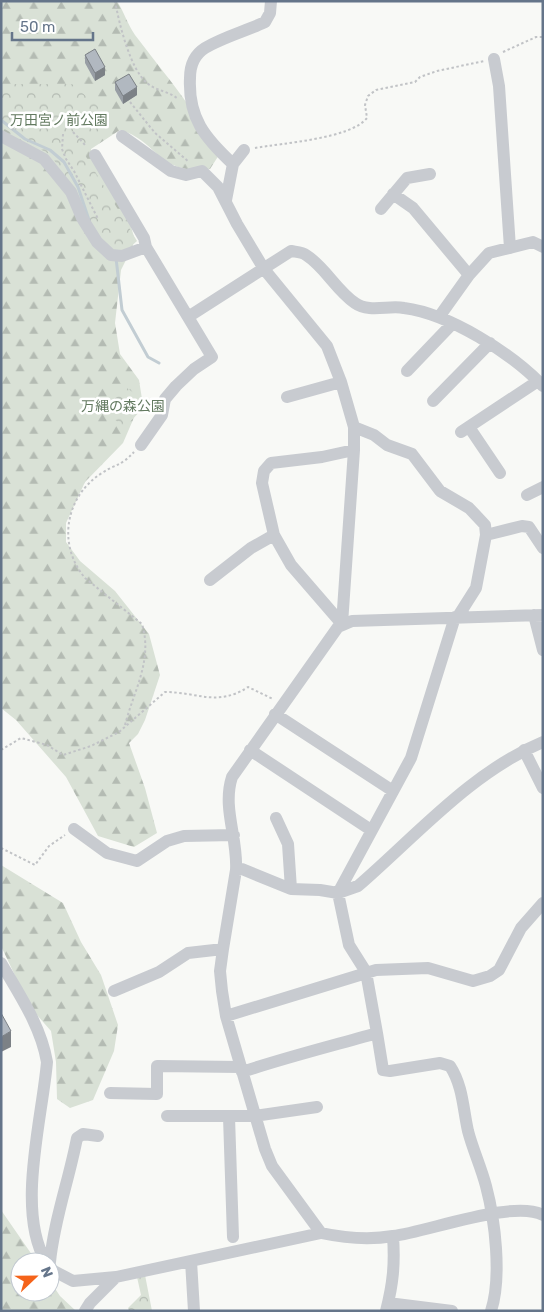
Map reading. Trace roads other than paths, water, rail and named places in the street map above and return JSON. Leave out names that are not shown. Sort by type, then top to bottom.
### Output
[{"type":"street","points":[[233,164],[216,147],[191,111],[189,92],[190,69],[194,58],[204,49],[265,22],[270,13],[271,1]]},
{"type":"street","points":[[494,59],[499,86],[510,248]]},
{"type":"street","points":[[1,136],[44,159],[70,192],[82,218],[97,242],[111,255],[122,256],[146,247]]},
{"type":"street","points":[[122,136],[171,171],[186,175],[202,171],[218,187],[237,224],[264,269],[326,346],[341,382],[354,427],[342,624]]},
{"type":"street","points":[[226,200],[233,164],[244,150]]},
{"type":"street","points":[[95,154],[144,238],[146,247],[212,357],[194,369],[176,386],[166,399],[162,415],[141,445]]},
{"type":"street","points":[[380,210],[407,178],[430,174]]},
{"type":"street","points":[[393,194],[414,208],[469,275]]},
{"type":"street","points":[[439,317],[469,275],[489,253],[533,242],[543,247]]},
{"type":"street","points":[[188,317],[291,251],[305,254],[356,304],[371,308],[402,307],[439,317],[490,343],[515,361],[540,383],[465,430],[500,474]]},
{"type":"street","points":[[407,371],[452,324]]},
{"type":"street","points":[[433,401],[490,343]]},
{"type":"street","points":[[287,397],[341,382]]},
{"type":"street","points":[[354,427],[374,435],[387,445],[412,454],[440,491],[469,508],[486,525],[486,535],[476,588],[456,618],[411,758],[338,893],[349,945],[366,972],[383,1070],[390,1071],[440,1063],[450,1066],[456,1076],[469,1134],[486,1186],[491,1214],[498,1278],[492,1311]]},
{"type":"street","points":[[342,624],[292,565],[274,535],[262,483],[264,471],[271,463],[322,457],[354,450]]},
{"type":"street","points":[[527,495],[543,487]]},
{"type":"street","points":[[486,535],[522,526],[529,527],[543,548]]},
{"type":"street","points":[[210,580],[251,548],[274,535]]},
{"type":"street","points":[[321,1234],[272,1166],[254,1116],[226,1016],[220,971],[237,854],[228,805],[228,790],[232,777],[278,709],[332,634],[342,624],[352,621],[538,615],[543,650]]},
{"type":"street","points":[[278,709],[393,790]]},
{"type":"street","points":[[236,870],[242,869],[291,889],[338,893],[358,886],[490,771],[524,750],[543,742]]},
{"type":"street","points":[[250,750],[371,830]]},
{"type":"street","points":[[524,750],[543,788]]},
{"type":"street","points":[[276,818],[288,844],[291,889]]},
{"type":"street","points":[[74,829],[107,853],[137,860],[167,841],[184,836],[234,834]]},
{"type":"street","points":[[226,1016],[366,972],[412,967],[428,968],[473,981],[490,976],[503,965],[522,928],[543,903]]},
{"type":"street","points":[[114,991],[159,972],[188,953],[223,949]]},
{"type":"street","points":[[1,963],[37,1028],[44,1046],[46,1062],[33,1177],[31,1217],[40,1252]]},
{"type":"street","points":[[110,1093],[157,1094],[157,1066],[241,1069],[376,1033]]},
{"type":"street","points":[[167,1116],[254,1116],[317,1107]]},
{"type":"street","points":[[229,1117],[233,1237]]},
{"type":"street","points":[[51,1252],[53,1232],[70,1177],[77,1138],[83,1134],[98,1136]]},
{"type":"street","points":[[60,1275],[73,1282],[116,1277],[321,1234],[339,1237],[393,1236],[491,1214],[525,1212],[543,1215]]},
{"type":"street","points":[[393,1236],[395,1266],[391,1299],[387,1307],[452,1311]]},
{"type":"street","points":[[191,1261],[194,1311]]},
{"type":"street","points":[[85,1311],[90,1303],[116,1277]]},
{"type":"waterway","points":[[1,120],[25,139],[50,150],[64,162],[78,187],[89,220]]},
{"type":"waterway","points":[[116,258],[122,310],[148,357],[159,363]]},
{"type":"park label","name":"万田宮ノ前公園","points":[[59,120]]},
{"type":"park label","name":"万縄の森公園","points":[[123,406]]}]
